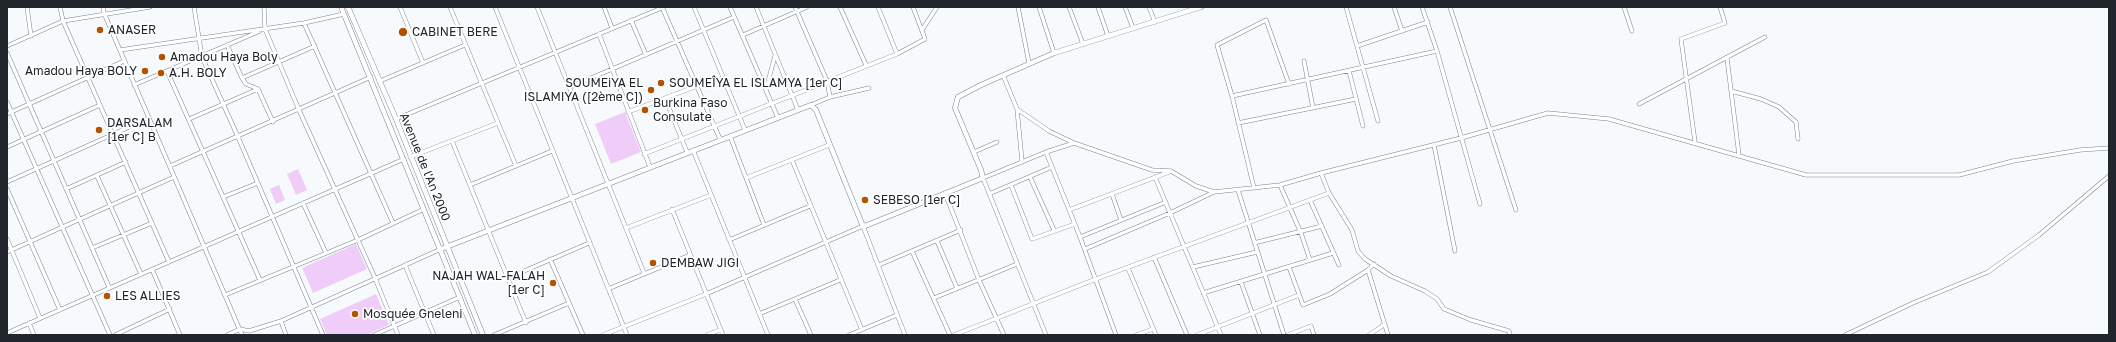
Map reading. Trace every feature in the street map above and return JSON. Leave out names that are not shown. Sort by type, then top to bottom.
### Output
[{"type":"main road","name":"Avenue de l'An 2000","points":[[341,7],[371,77],[475,335]]},
{"type":"main road","name":"Avenue de l'An 2000","points":[[348,7],[396,119],[482,335]]},
{"type":"main road","points":[[441,249],[720,139],[811,105],[816,110],[863,226],[983,178],[974,152],[955,108],[958,97],[1029,63],[1054,53],[1201,7]]},
{"type":"street","points":[[27,7],[31,36]]},
{"type":"street","points":[[60,7],[63,21],[169,262]]},
{"type":"street","points":[[103,7],[104,13],[134,85],[242,335]]},
{"type":"street","points":[[7,46],[63,21],[104,13],[150,7]]},
{"type":"street","points":[[194,7],[202,57],[323,335]]},
{"type":"street","points":[[264,7],[265,29],[299,110],[375,278],[398,335]]},
{"type":"street","points":[[400,7],[423,63]]},
{"type":"street","points":[[450,7],[516,166]]},
{"type":"street","points":[[495,7],[552,151],[572,197],[589,243],[628,335]]},
{"type":"street","points":[[538,7],[644,273]]},
{"type":"street","points":[[604,7],[612,28]]},
{"type":"street","points":[[396,119],[663,7],[713,126],[720,139]]},
{"type":"street","points":[[694,7],[745,130]]},
{"type":"street","points":[[730,7],[778,118]]},
{"type":"street","points":[[756,7],[798,110]]},
{"type":"street","points":[[795,7],[827,81],[830,97]]},
{"type":"street","points":[[743,36],[807,7]]},
{"type":"street","points":[[840,7],[866,65]]},
{"type":"street","points":[[878,7],[897,54]]},
{"type":"street","points":[[644,154],[897,54],[925,39],[913,7]]},
{"type":"street","points":[[922,30],[937,7]]},
{"type":"street","points":[[1018,7],[1029,63]]},
{"type":"street","points":[[1039,7],[1054,53]]},
{"type":"street","points":[[1069,7],[1083,44]]},
{"type":"street","points":[[1098,7],[1108,36]]},
{"type":"street","points":[[1125,7],[1133,28]]},
{"type":"street","points":[[1149,7],[1155,22]]},
{"type":"street","points":[[1346,7],[1378,121]]},
{"type":"street","points":[[1394,7],[1402,31]]},
{"type":"street","points":[[1422,7],[1437,51],[1480,204]]},
{"type":"street","points":[[1450,7],[1516,210]]},
{"type":"street","points":[[1624,7],[1632,31]]},
{"type":"street","points":[[1695,142],[1681,39],[1725,23],[1720,7]]},
{"type":"street","points":[[120,50],[304,23],[344,14]]},
{"type":"street","points":[[570,88],[734,17]]},
{"type":"street","points":[[631,20],[646,55]]},
{"type":"street","points":[[1254,188],[1232,96],[1216,45],[1266,20],[1289,84]]},
{"type":"street","points":[[1357,46],[1428,22]]},
{"type":"street","points":[[304,23],[393,223]]},
{"type":"street","points":[[134,85],[265,29]]},
{"type":"street","points":[[599,34],[650,167]]},
{"type":"street","points":[[1639,104],[1765,37]]},
{"type":"street","points":[[227,45],[242,78],[246,84],[258,89],[273,122]]},
{"type":"street","points":[[380,82],[465,45]]},
{"type":"street","points":[[242,78],[315,46]]},
{"type":"street","points":[[1232,96],[1437,51]]},
{"type":"street","points":[[7,53],[109,287]]},
{"type":"street","points":[[766,89],[775,56]]},
{"type":"street","points":[[1727,58],[1739,155]]},
{"type":"street","points":[[7,114],[124,61]]},
{"type":"street","points":[[1304,61],[1313,108]]},
{"type":"street","points":[[167,71],[260,280]]},
{"type":"street","points":[[1349,71],[1363,126]]},
{"type":"street","points":[[1003,75],[1017,109],[1022,161]]},
{"type":"street","points":[[170,166],[273,122],[371,77]]},
{"type":"street","points":[[628,112],[697,86]]},
{"type":"street","points":[[811,105],[830,97],[869,88]]},
{"type":"street","points":[[189,119],[258,89]]},
{"type":"street","points":[[1731,91],[1761,99],[1778,107],[1796,122],[1798,139]]},
{"type":"street","points":[[665,98],[688,152]]},
{"type":"street","points":[[1238,123],[1356,99]]},
{"type":"street","points":[[7,102],[110,335]]},
{"type":"street","points":[[7,147],[100,105]]},
{"type":"street","points":[[1017,109],[1049,131],[1074,143],[1152,170],[1171,171],[1196,186],[1214,192]]},
{"type":"street","points":[[1085,249],[1170,213],[1214,192],[1280,185],[1321,173],[1461,138],[1548,113],[1609,119],[1695,142],[1806,175],[1959,175],[2014,161],[2080,150],[2109,148]]},
{"type":"street","points":[[7,182],[149,118]]},
{"type":"street","points":[[410,157],[498,123]]},
{"type":"street","points":[[730,136],[764,225]]},
{"type":"street","points":[[452,141],[526,322]]},
{"type":"street","points":[[974,152],[997,142]]},
{"type":"street","points":[[1046,335],[983,178],[1022,161],[1074,143]]},
{"type":"street","points":[[746,178],[830,144]]},
{"type":"street","points":[[1434,145],[1455,251]]},
{"type":"street","points":[[693,150],[768,335]]},
{"type":"street","points":[[470,185],[552,151]]},
{"type":"street","points":[[1046,152],[1085,249],[1116,335]]},
{"type":"street","points":[[7,333],[404,159]]},
{"type":"street","points":[[792,160],[840,280],[862,330]]},
{"type":"street","points":[[66,188],[97,176],[126,162]]},
{"type":"street","points":[[989,194],[1052,167]]},
{"type":"street","points":[[1070,210],[1171,171]]},
{"type":"street","points":[[1321,173],[1329,193],[1352,230],[1358,251],[1365,259],[1391,276],[1425,291],[1437,299],[1444,309],[1470,320],[1509,331],[1510,335]]},
{"type":"street","points":[[97,176],[141,274]]},
{"type":"street","points":[[1845,335],[1913,303],[1988,272],[2039,235],[2109,176]]},
{"type":"street","points":[[7,252],[174,177]]},
{"type":"street","points":[[1030,177],[1054,230]]},
{"type":"street","points":[[1155,177],[1221,335]]},
{"type":"street","points":[[223,197],[258,183]]},
{"type":"street","points":[[1010,185],[1032,239],[1054,230],[1075,224]]},
{"type":"street","points":[[1280,185],[1301,233],[1310,260]]},
{"type":"street","points":[[7,189],[60,310]]},
{"type":"street","points":[[1238,190],[1273,305],[1284,335]]},
{"type":"street","points":[[946,193],[979,280],[1004,335]]},
{"type":"street","points":[[954,335],[1154,257],[1329,193]]},
{"type":"street","points":[[1112,194],[1122,220]]},
{"type":"street","points":[[626,228],[711,195]]},
{"type":"street","points":[[1310,200],[1339,265]]},
{"type":"street","points":[[1080,237],[1166,202]]},
{"type":"street","points":[[304,203],[326,253]]},
{"type":"street","points":[[729,240],[810,206]]},
{"type":"street","points":[[225,295],[358,240],[424,208]]},
{"type":"street","points":[[672,210],[723,335]]},
{"type":"street","points":[[92,248],[152,223]]},
{"type":"street","points":[[603,335],[745,278],[863,226],[905,335]]},
{"type":"street","points":[[1254,243],[1301,233],[1322,226]]},
{"type":"street","points":[[878,265],[961,230]]},
{"type":"street","points":[[7,239],[40,318]]},
{"type":"street","points":[[937,241],[957,288]]},
{"type":"street","points":[[508,278],[589,243]]},
{"type":"street","points":[[226,335],[240,329],[249,331],[281,321],[441,249]]},
{"type":"street","points":[[912,251],[950,335]]},
{"type":"street","points":[[1193,267],[1257,252]]},
{"type":"street","points":[[1203,293],[1333,253]]},
{"type":"street","points":[[608,289],[690,255]]},
{"type":"street","points":[[1154,257],[1187,335]]},
{"type":"street","points":[[550,259],[582,335]]},
{"type":"street","points":[[934,298],[1017,264]]},
{"type":"street","points":[[1288,267],[1303,304],[1330,294],[1368,270],[1374,264]]},
{"type":"street","points":[[405,265],[434,335]]},
{"type":"street","points":[[1128,268],[1156,335]]},
{"type":"street","points":[[152,269],[180,335]]},
{"type":"street","points":[[1368,270],[1388,335]]},
{"type":"street","points":[[759,314],[840,280]]},
{"type":"street","points":[[1240,282],[1260,335]]},
{"type":"street","points":[[1198,335],[1299,295]]},
{"type":"street","points":[[374,335],[460,297]]},
{"type":"street","points":[[795,299],[811,335]]},
{"type":"street","points":[[494,335],[569,304]]},
{"type":"street","points":[[115,335],[170,309]]},
{"type":"street","points":[[849,335],[897,315]]},
{"type":"street","points":[[281,321],[286,335]]},
{"type":"street","points":[[29,323],[34,335]]},
{"type":"street","points":[[1369,335],[1384,324]]},
{"type":"street","points":[[1288,335],[1311,326],[1314,335]]},
{"type":"street","points":[[1136,335],[1153,329]]},
{"type":"street","points":[[707,335],[720,330]]},
{"type":"shaded area","points":[[625,112],[641,152],[611,164],[595,124]]},
{"type":"shaded area","points":[[298,169],[307,190],[296,195],[287,174]]},
{"type":"shaded area","points":[[279,185],[285,200],[276,204],[270,189]]},
{"type":"shaded area","points":[[356,244],[367,269],[313,293],[302,268]]},
{"type":"shaded area","points":[[376,294],[389,325],[366,335],[327,335],[320,319]]},
{"type":"place","name":"ANASER","points":[[100,30]]},
{"type":"place","name":"CABINET BERE","points":[[403,32]]},
{"type":"place","name":"Amadou Haya Boly","points":[[162,57]]},
{"type":"place","name":"Amadou Haya BOLY","points":[[145,71]]},
{"type":"place","name":"A.H. BOLY","points":[[161,73]]},
{"type":"place","name":"SOUMEÎYA EL ISLAMYA [1er C]","points":[[661,83]]},
{"type":"place","name":"SOUMEiYA EL ISLAMIYA ([2ème C])","points":[[651,90]]},
{"type":"place","name":"Burkina Faso Consulate","points":[[645,110]]},
{"type":"place","name":"DARSALAM [1er C] B","points":[[99,130]]},
{"type":"place","name":"SEBESO [1er C]","points":[[865,200]]},
{"type":"place","name":"DEMBAW JIGI","points":[[653,263]]},
{"type":"place","name":"NAJAH WAL-FALAH [1er C]","points":[[553,283]]},
{"type":"place","name":"LES ALLIES","points":[[107,296]]},
{"type":"place","name":"Mosquée Gneleni","points":[[355,314]]}]
